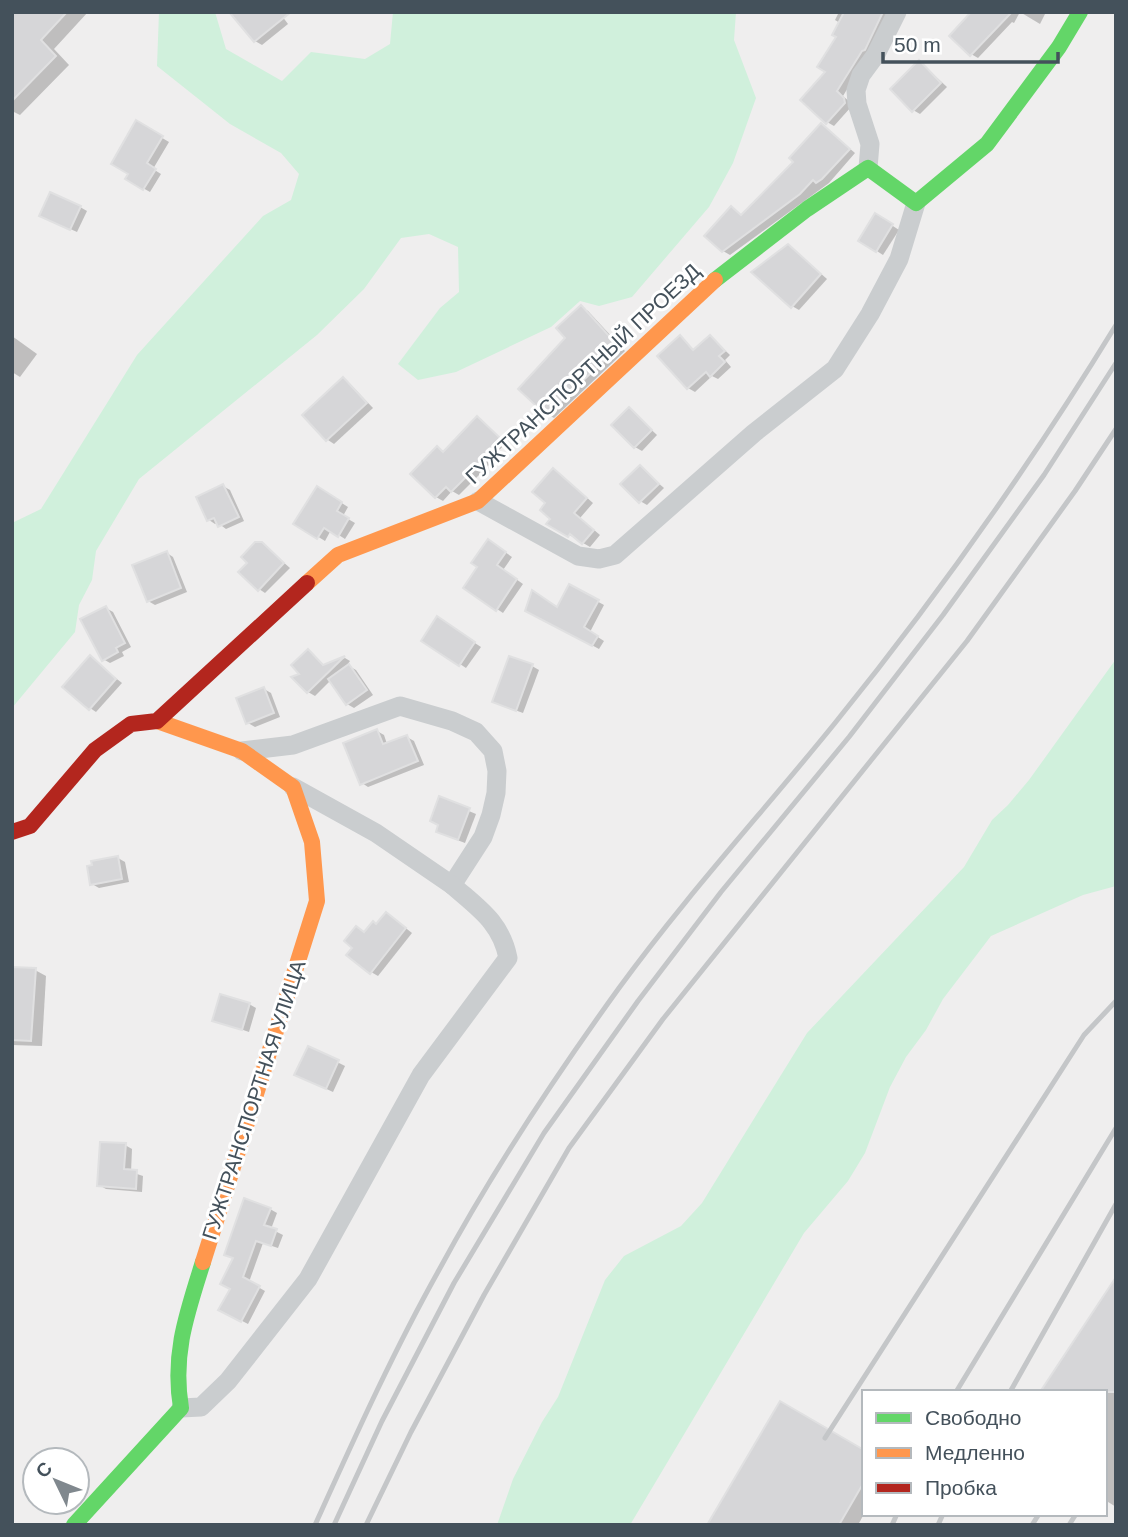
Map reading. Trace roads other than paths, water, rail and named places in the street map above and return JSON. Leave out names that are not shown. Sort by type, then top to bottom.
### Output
[{"type":"street","points":[[897,12],[875,56],[860,75],[856,90],[857,104],[870,144],[868,168],[916,203]]},
{"type":"street","points":[[478,501],[578,556],[599,559],[615,555],[754,433],[835,369],[870,314],[899,259],[916,203],[987,144],[1059,47],[1080,12]]},
{"type":"street","name":"ГУЖТРАНСПОРТНЫЙ ПРОЕЗД","points":[[12,832],[30,825],[95,751],[131,724],[157,721],[338,555],[478,501],[721,274],[807,209],[868,168]]},
{"type":"street","points":[[242,751],[293,745],[400,706],[452,721],[476,732],[492,751],[497,771],[496,793],[483,836],[452,885]]},
{"type":"street","points":[[74,1525],[181,1408],[201,1407],[228,1381],[308,1279],[421,1075],[508,958],[505,940],[495,924],[452,885],[376,833],[293,787],[242,751],[157,721]]},
{"type":"street","name":"ГУЖТРАНСПОРТНАЯ УЛИЦА","points":[[181,1408],[175,1376],[178,1347],[186,1316],[317,901],[312,842],[293,787]]},
{"type":"railway","points":[[315,1525],[374,1396],[422,1301],[480,1197],[547,1091],[645,954],[835,723],[910,627],[1017,479],[1116,325]]},
{"type":"railway","points":[[334,1525],[382,1421],[454,1283],[544,1133],[638,1001],[721,892],[849,737],[943,615],[1044,475],[1116,363]]},
{"type":"railway","points":[[366,1525],[411,1432],[484,1295],[569,1148],[663,1019],[967,641],[1075,491],[1116,429]]},
{"type":"railway","points":[[825,1438],[1084,1035],[1116,1001]]},
{"type":"railway","points":[[957,1390],[1116,1128]]},
{"type":"railway","points":[[1011,1390],[1116,1204]]},
{"type":"railway","points":[[892,1525],[896,1516]]},
{"type":"railway","points":[[938,1525],[942,1516]]},
{"type":"railway","points":[[1032,1525],[1038,1516]]},
{"type":"railway","points":[[1069,1525],[1075,1516]]}]
